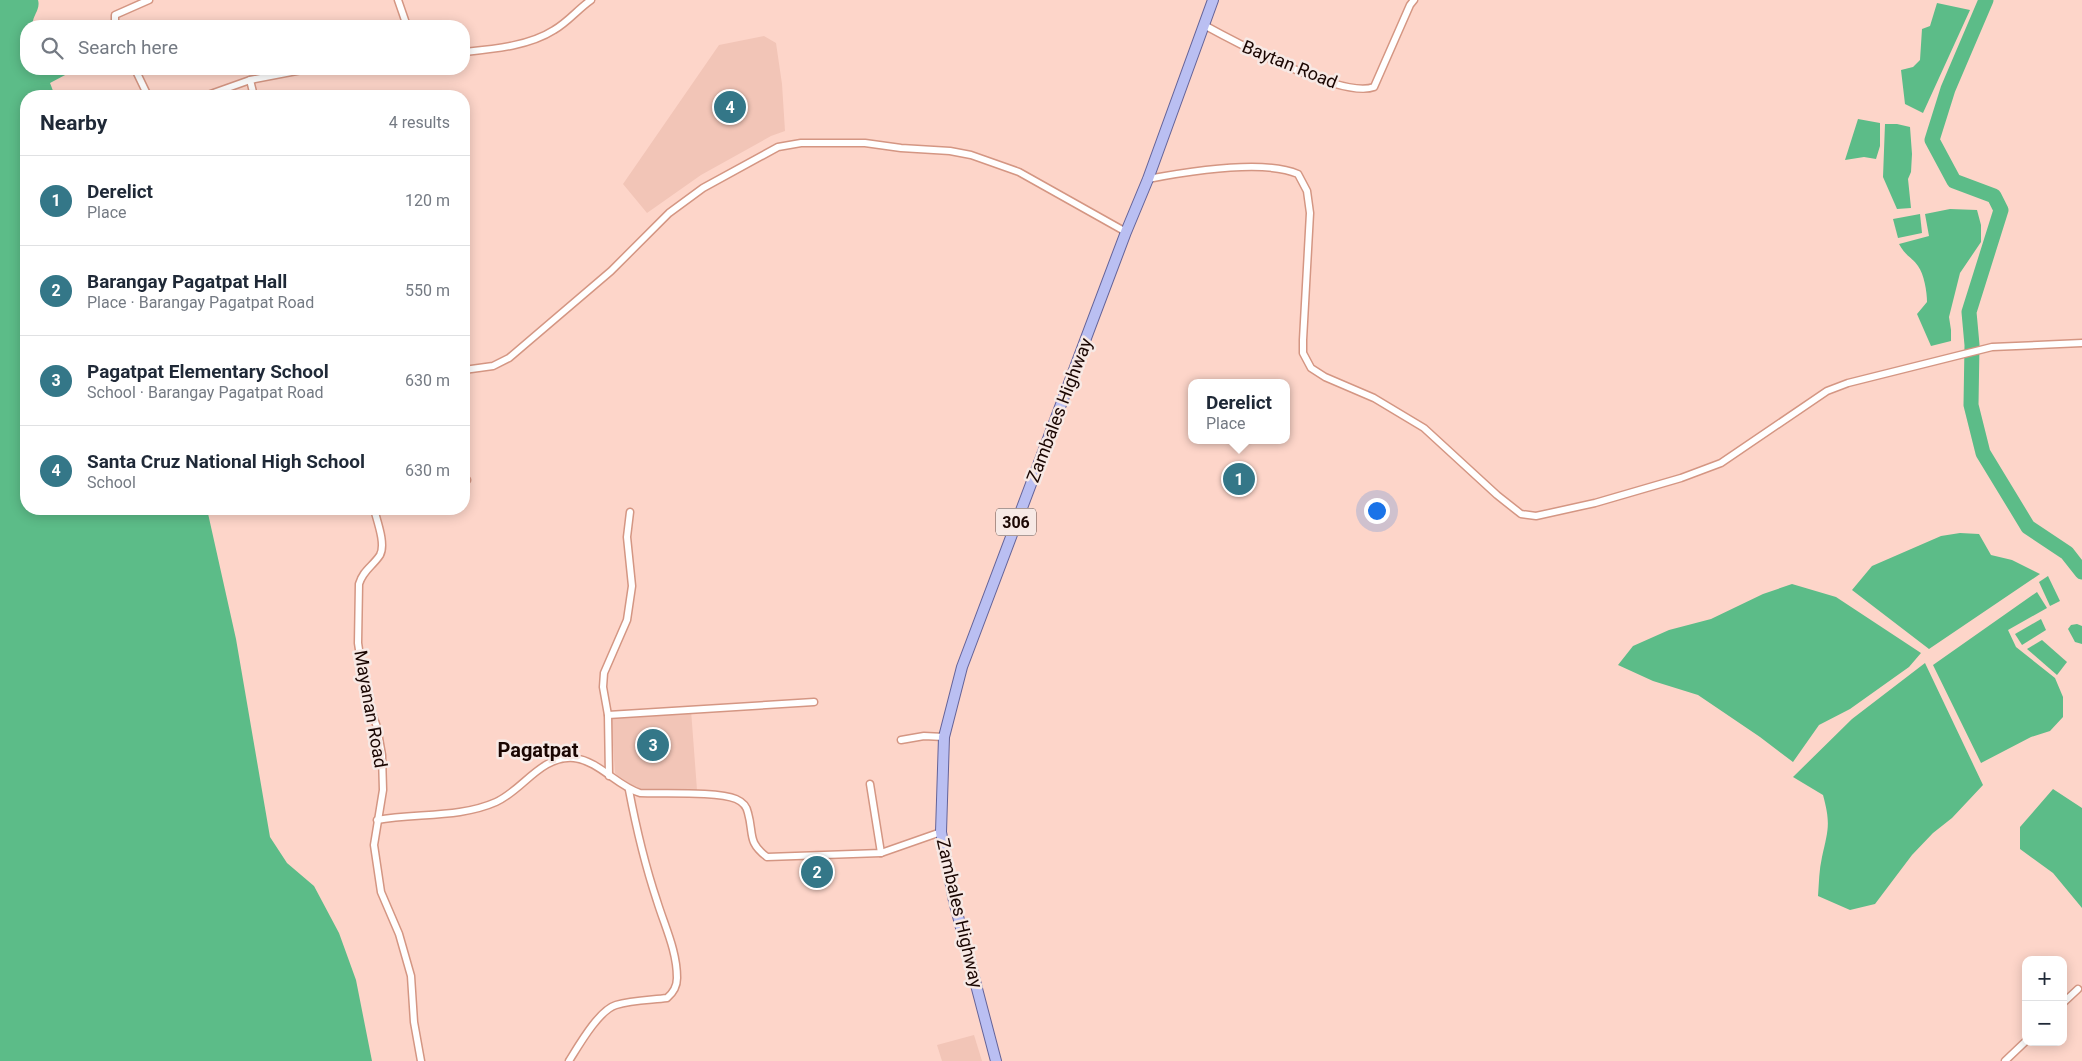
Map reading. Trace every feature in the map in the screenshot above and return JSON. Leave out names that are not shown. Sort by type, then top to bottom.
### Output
[{"type":"main road","name":"Zambales Highway","points":[[996,1061],[954,901],[941,832],[944,737],[962,668],[1126,232],[1148,179],[1213,0]]},
{"type":"street","points":[[114,20],[115,15],[149,0]]},
{"type":"street","points":[[398,0],[405,20]]},
{"type":"street","points":[[470,51],[526,42],[542,37],[556,29],[591,0]]},
{"type":"street","name":"Baytan Road","points":[[1204,25],[1278,62],[1334,83],[1367,90],[1374,87],[1410,5],[1414,0]]},
{"type":"street","points":[[138,75],[145,90]]},
{"type":"street","points":[[222,90],[250,80],[275,75]]},
{"type":"street","points":[[250,80],[252,90]]},
{"type":"street","points":[[470,369],[493,366],[509,358],[611,271],[669,213],[703,188],[778,147],[801,143],[865,143],[901,148],[950,151],[972,155],[1019,172],[1126,232]]},
{"type":"street","points":[[1148,179],[1183,172],[1233,168],[1279,168],[1298,174],[1307,191],[1310,214],[1303,340],[1303,353],[1306,361],[1311,368],[1325,377],[1374,398],[1424,428],[1497,495],[1521,514],[1536,516],[1586,505],[1681,478],[1721,463],[1828,391],[1848,383],[1992,347],[2082,343]]},
{"type":"street","points":[[609,776],[608,715],[603,687],[604,673],[627,620],[632,586],[627,538],[630,512]]},
{"type":"street","name":"Mayanan Road","points":[[375,515],[382,546],[380,555],[362,574],[359,584],[358,643],[366,696],[377,727],[382,755],[384,790],[377,820],[374,845],[381,892],[399,934],[411,976],[414,1022],[421,1061]]},
{"type":"street","points":[[608,715],[814,702]]},
{"type":"street","points":[[901,740],[924,736],[944,737]]},
{"type":"street","points":[[377,820],[475,811],[499,801],[541,768],[567,758],[577,758],[593,765],[629,790],[640,793],[714,795],[736,799],[744,804],[748,813],[753,844],[767,857],[881,853],[941,832]]},
{"type":"street","points":[[870,784],[881,853]]},
{"type":"street","points":[[569,1061],[582,1040],[606,1011],[616,1005],[667,998],[673,992],[677,981],[675,958],[641,843],[629,790]]},
{"type":"street","points":[[2065,1001],[2078,989]]},
{"type":"street","points":[[2005,1061],[2022,1045]]},
{"type":"shaded area","points":[[0,0],[38,0],[39,4],[33,20],[20,20],[20,75],[65,75],[50,83],[53,90],[20,90],[20,515],[208,515],[236,639],[270,837],[287,863],[314,886],[339,933],[356,980],[372,1061],[0,1061]]},
{"type":"shaded area","points":[[1937,3],[1970,10],[1923,113],[1905,104],[1901,70],[1913,67],[1920,60],[1922,29],[1930,26]]},
{"type":"shaded area","points":[[764,36],[776,43],[782,84],[785,131],[771,136],[701,175],[647,213],[623,184],[719,45]]},
{"type":"shaded area","points":[[1858,119],[1880,123],[1880,146],[1876,159],[1864,157],[1845,160]]},
{"type":"shaded area","points":[[1885,124],[1910,127],[1912,154],[1911,172],[1908,179],[1911,208],[1897,209],[1883,177]]},
{"type":"shaded area","points":[[1950,209],[1977,210],[1981,225],[1981,242],[1960,273],[1949,317],[1951,341],[1931,346],[1917,314],[1927,302],[1923,278],[1918,266],[1899,244],[1929,236],[1925,214]]},
{"type":"shaded area","points":[[1920,214],[1922,233],[1898,238],[1893,219]]},
{"type":"shaded area","points":[[1960,533],[1979,534],[1991,555],[2012,560],[2040,574],[1929,649],[1852,590],[1872,566],[1941,536]]},
{"type":"shaded area","points":[[2048,576],[2060,601],[2050,606],[2039,582]]},
{"type":"shaded area","points":[[1792,584],[1836,597],[1921,653],[1909,667],[1850,709],[1819,725],[1793,762],[1698,695],[1653,681],[1618,665],[1633,646],[1669,630],[1711,619],[1763,594]]},
{"type":"shaded area","points":[[2037,592],[2047,608],[2008,630],[2016,647],[2055,678],[2063,697],[2063,717],[2050,731],[2031,737],[1981,763],[1933,665]]},
{"type":"shaded area","points":[[2041,619],[2046,630],[2022,645],[2015,634]]},
{"type":"shaded area","points":[[2077,624],[2082,626],[2082,644],[2075,642],[2068,629],[2071,625]]},
{"type":"shaded area","points":[[2042,640],[2067,662],[2057,675],[2027,649]]},
{"type":"shaded area","points":[[1925,663],[1983,785],[1952,818],[1933,833],[1912,855],[1875,904],[1850,910],[1818,896],[1820,867],[1828,827],[1826,805],[1823,795],[1793,777],[1852,719]]},
{"type":"shaded area","points":[[691,710],[697,790],[638,791],[620,779],[615,773],[611,716]]},
{"type":"shaded area","points":[[2053,789],[2082,808],[2082,908],[2053,873],[2020,849],[2020,827]]},
{"type":"shaded area","points":[[974,1035],[982,1061],[942,1061],[937,1045]]},
{"type":"waterway","points":[[1986,0],[1948,89],[1932,140],[1954,181],[1994,196],[2001,210],[1969,312],[1972,345],[1971,405],[1983,453],[2028,527],[2067,553],[2082,572]]},
{"type":"place","name":"Santa Cruz National High School","points":[[730,107]]},
{"type":"place","name":"Derelict","points":[[1239,479]]},
{"type":"place","name":"Pagatpat Elementary School","points":[[653,745]]},
{"type":"place","name":"Barangay Pagatpat Hall","points":[[817,872]]},
{"type":"district","name":"Pagatpat","points":[[538,750]]}]
